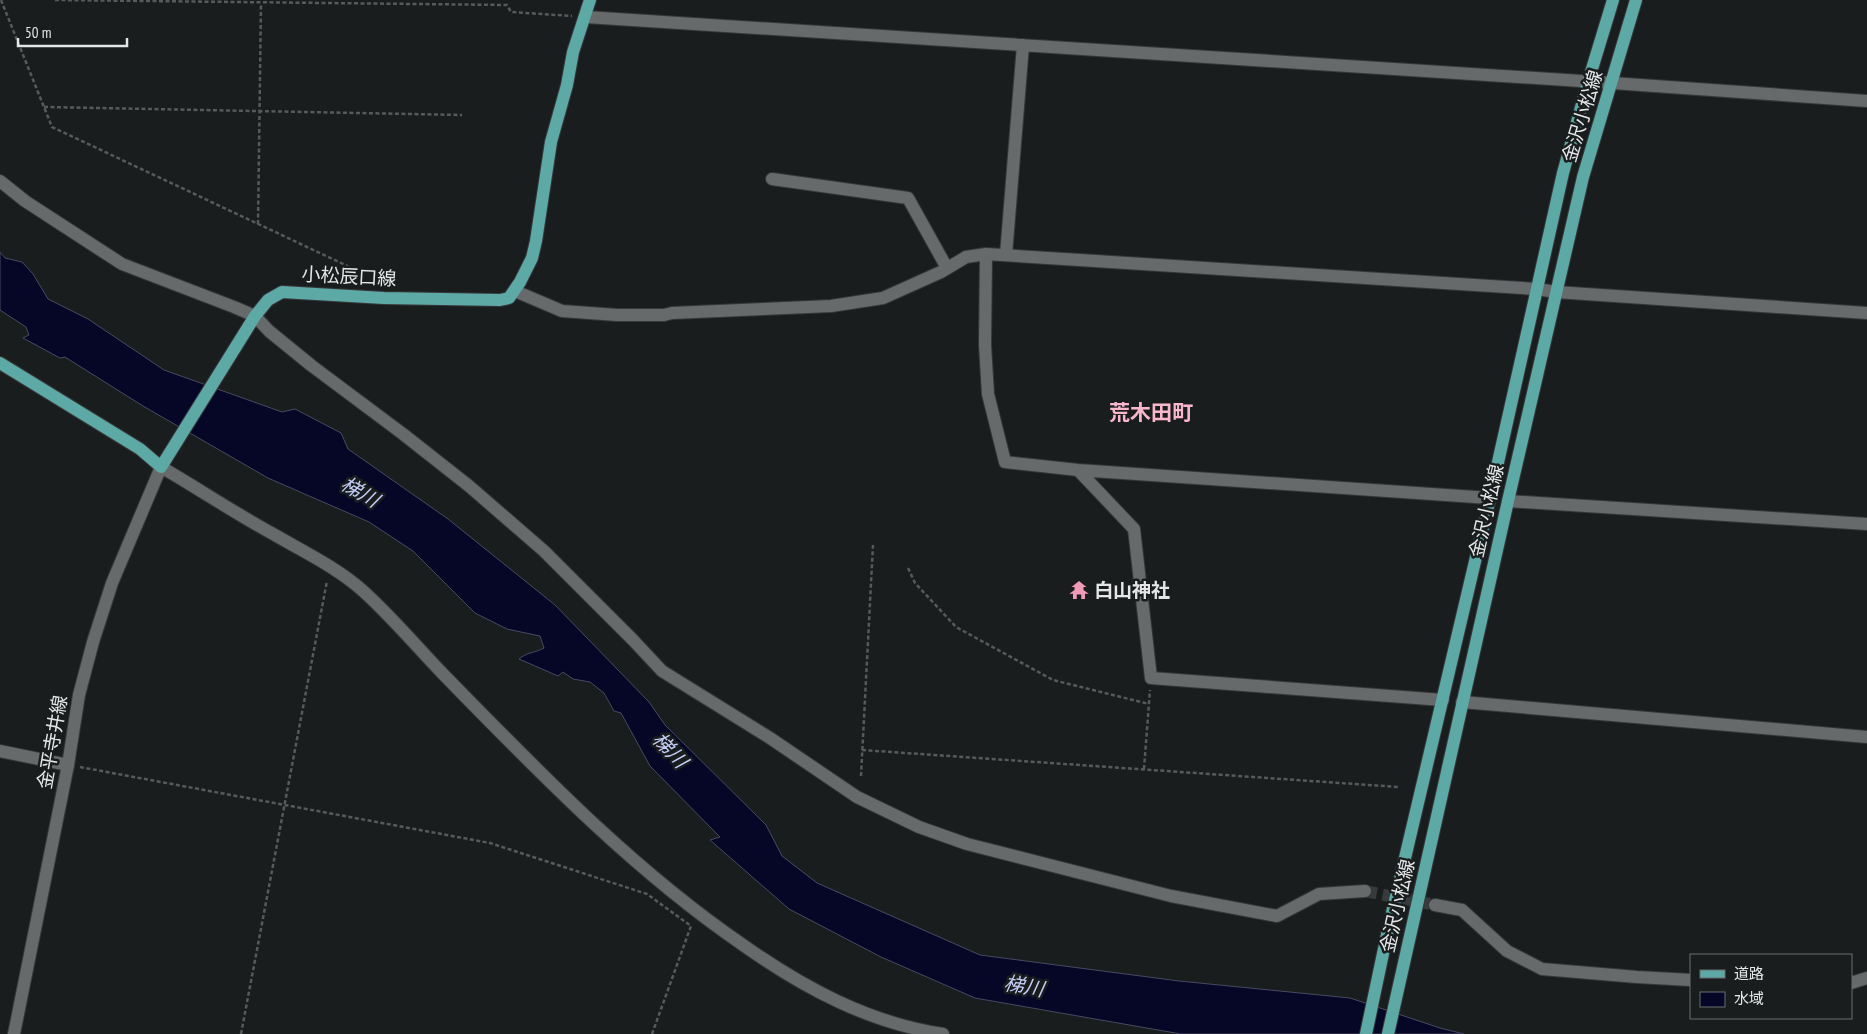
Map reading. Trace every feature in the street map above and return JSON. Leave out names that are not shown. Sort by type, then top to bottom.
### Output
[{"type":"main road","points":[[515,291],[532,258],[551,142],[567,85],[573,52],[590,0]]},
{"type":"main road","name":"金沢小松線","points":[[1366,1034],[1388,930],[1490,498],[1563,173],[1613,0]]},
{"type":"main road","name":"金沢小松線","points":[[1388,1034],[1556,292],[1584,177],[1636,0]]},
{"type":"main road","name":"小松辰口線","points":[[163,463],[253,319],[268,300],[282,292],[384,298],[500,300],[509,298],[515,291]]},
{"type":"main road","points":[[0,363],[163,463]]},
{"type":"street","points":[[586,17],[1588,82],[1612,82],[1867,101]]},
{"type":"street","points":[[1006,255],[1023,45]]},
{"type":"street","points":[[772,179],[908,198],[947,268]]},
{"type":"street","points":[[0,181],[25,202],[122,264],[234,307],[253,319],[476,492],[544,551],[662,671],[770,738],[857,797],[919,827],[967,844],[1171,896],[1277,916],[1319,894],[1365,891]]},
{"type":"street","points":[[515,291],[562,311],[617,315],[664,315],[672,313],[831,306],[883,298],[966,257],[986,254],[1537,289],[1556,292],[1867,313]]},
{"type":"street","points":[[986,254],[985,345],[988,394],[1005,462],[1078,470],[1490,498]]},
{"type":"street","points":[[163,463],[275,535],[309,553],[361,589],[514,746],[626,854],[702,918],[783,973],[846,1006],[879,1019],[943,1034]]},
{"type":"street","name":"金平寺井線","points":[[14,1034],[68,765],[79,695],[112,582],[163,463]]},
{"type":"street","points":[[1078,470],[1134,530],[1152,678],[1442,700]]},
{"type":"street","points":[[1508,501],[1867,524]]},
{"type":"street","points":[[1462,702],[1867,737]]},
{"type":"street","points":[[0,751],[68,765]]},
{"type":"street","points":[[1435,905],[1462,910],[1507,951],[1542,969],[1690,980]]},
{"type":"street","points":[[1852,983],[1867,978]]},
{"type":"path","points":[[1,0],[52,127],[356,270]]},
{"type":"path","points":[[55,0],[507,5],[511,12],[586,17]]},
{"type":"path","points":[[258,224],[261,2]]},
{"type":"path","points":[[44,107],[462,115]]},
{"type":"path","points":[[861,776],[873,545]]},
{"type":"path","points":[[241,1034],[283,806],[330,568]]},
{"type":"path","points":[[908,568],[916,584],[956,627],[1053,680],[1149,704]]},
{"type":"path","points":[[1144,769],[1152,678]]},
{"type":"path","points":[[862,750],[1398,787]]},
{"type":"path","points":[[68,765],[490,843],[647,894],[691,926],[652,1034]]},
{"type":"water","name":"梯川","points":[[0,252],[5,258],[22,262],[33,274],[48,299],[88,319],[164,370],[282,412],[295,409],[341,433],[348,449],[448,519],[555,605],[649,702],[665,725],[766,825],[782,856],[817,883],[980,955],[1179,981],[1350,998],[1440,1028],[1464,1034],[1181,1034],[975,998],[881,957],[789,909],[710,840],[720,837],[650,766],[621,713],[614,711],[604,693],[590,682],[573,679],[563,672],[558,676],[519,659],[544,648],[540,636],[507,629],[475,613],[413,551],[369,522],[268,478],[143,406],[65,357],[60,358],[23,338],[29,335],[26,327],[0,310]]},
{"type":"tunnel","points":[[1365,891],[1435,905]]},
{"type":"place","name":"白山神社","points":[[1079,590]]},
{"type":"district","name":"荒木田町","points":[[1151,413]]}]
